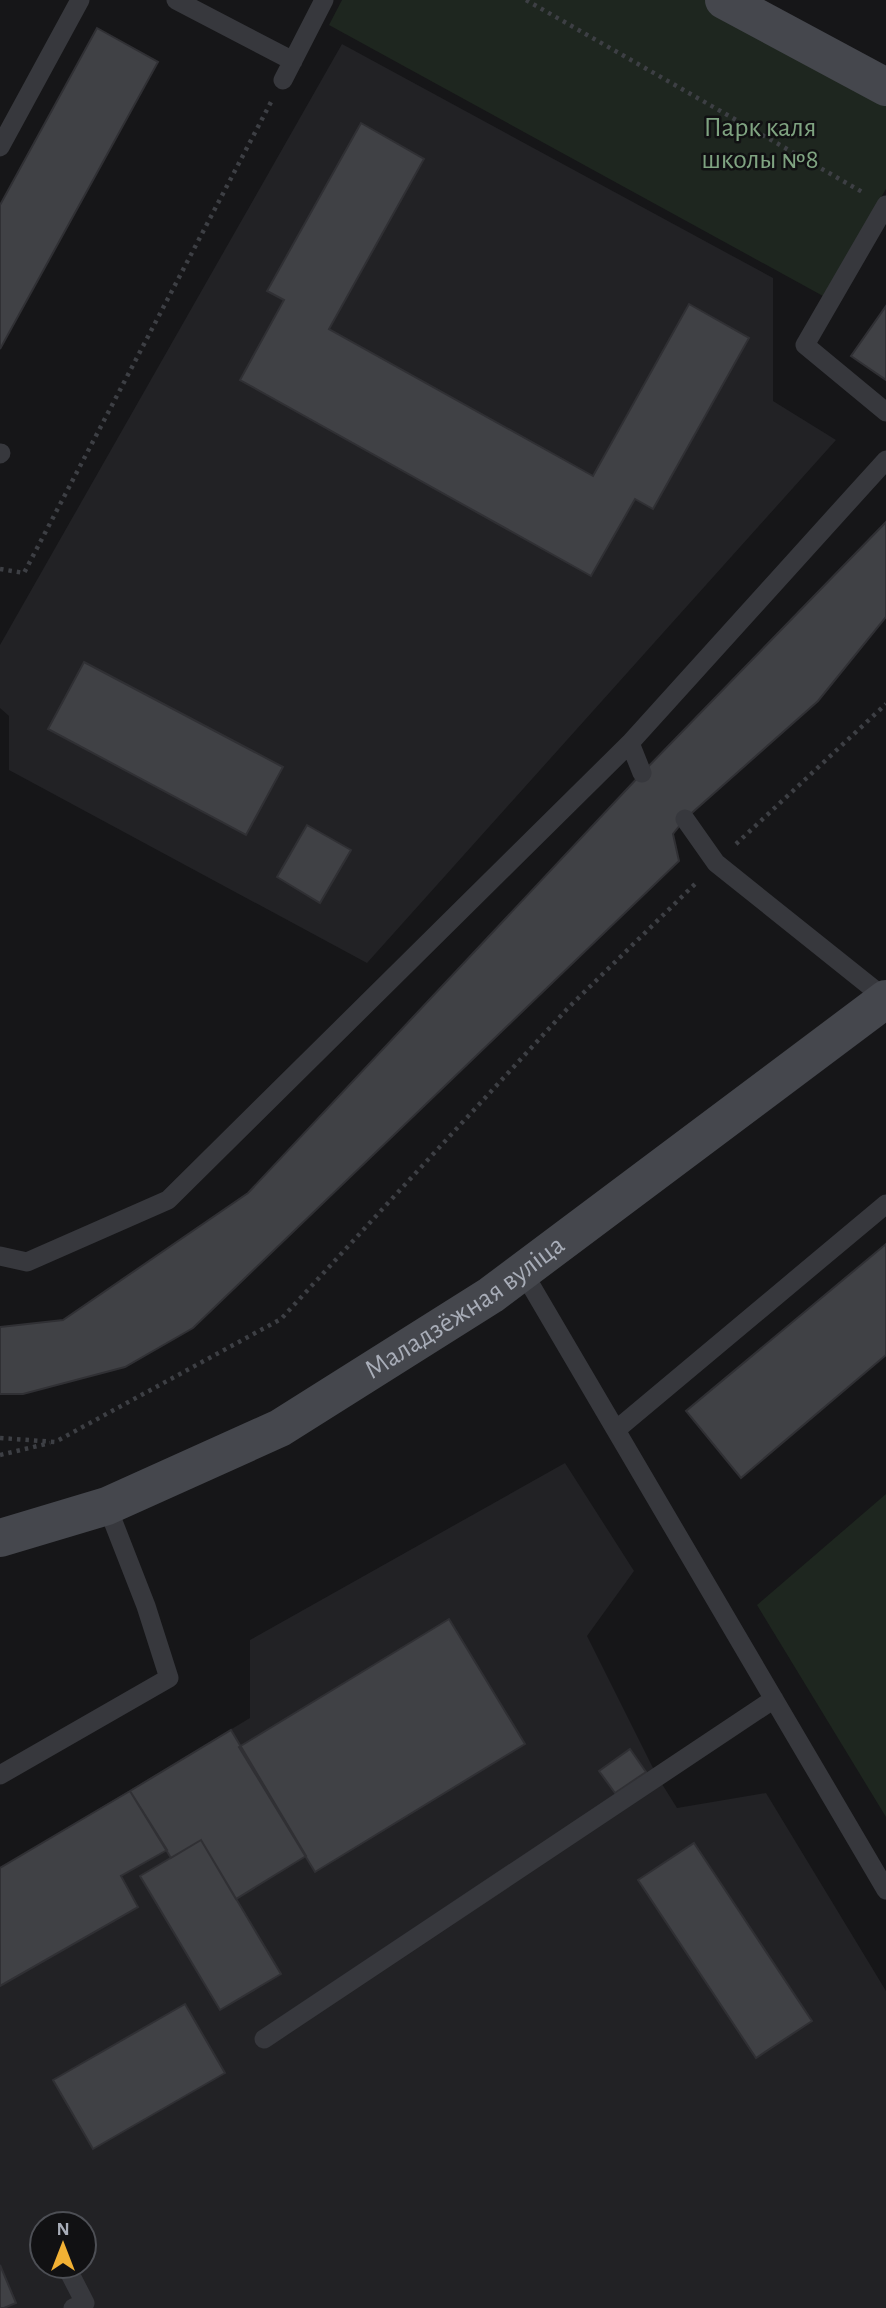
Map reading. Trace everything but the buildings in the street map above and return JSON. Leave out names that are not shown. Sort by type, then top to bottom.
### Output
[{"type":"street","points":[[724,0],[886,87]]},
{"type":"street","name":"Маладзёжная вуліца","points":[[0,1538],[107,1506],[280,1429],[491,1295],[886,999]]},
{"type":"lane","points":[[0,147],[80,0]]},
{"type":"lane","points":[[177,0],[293,61]]},
{"type":"lane","points":[[283,80],[324,0]]},
{"type":"lane","points":[[886,206],[805,345],[886,412]]},
{"type":"lane","points":[[0,1256],[27,1262],[168,1200],[630,743],[886,460]]},
{"type":"lane","points":[[630,743],[642,773]]},
{"type":"lane","points":[[685,819],[716,863],[886,999]]},
{"type":"lane","points":[[616,1430],[886,1204]]},
{"type":"lane","points":[[523,1272],[886,1890]]},
{"type":"lane","points":[[0,1775],[169,1678],[146,1606],[107,1506]]},
{"type":"lane","points":[[264,2039],[774,1699]]},
{"type":"lane","points":[[73,2280],[85,2303],[73,2308]]},
{"type":"path","points":[[526,0],[886,206]]},
{"type":"path","points":[[0,569],[24,573],[283,80]]},
{"type":"path","points":[[0,1455],[55,1442],[281,1319],[568,1008],[716,863],[886,704]]},
{"type":"path","points":[[0,1438],[55,1442]]},
{"type":"shaded area","points":[[342,44],[773,278],[773,401],[836,440],[367,963],[9,770],[9,716],[0,708],[0,645]]},
{"type":"shaded area","points":[[565,1463],[634,1571],[587,1636],[657,1776],[677,1808],[766,1793],[886,1991],[886,2308],[0,2308],[0,1868],[250,1718],[250,1640]]},
{"type":"green space","name":"Парк каля школы №8","points":[[342,0],[711,0],[886,95],[886,189],[823,296],[329,25]]},
{"type":"green space","points":[[886,1494],[886,1817],[757,1605]]}]
